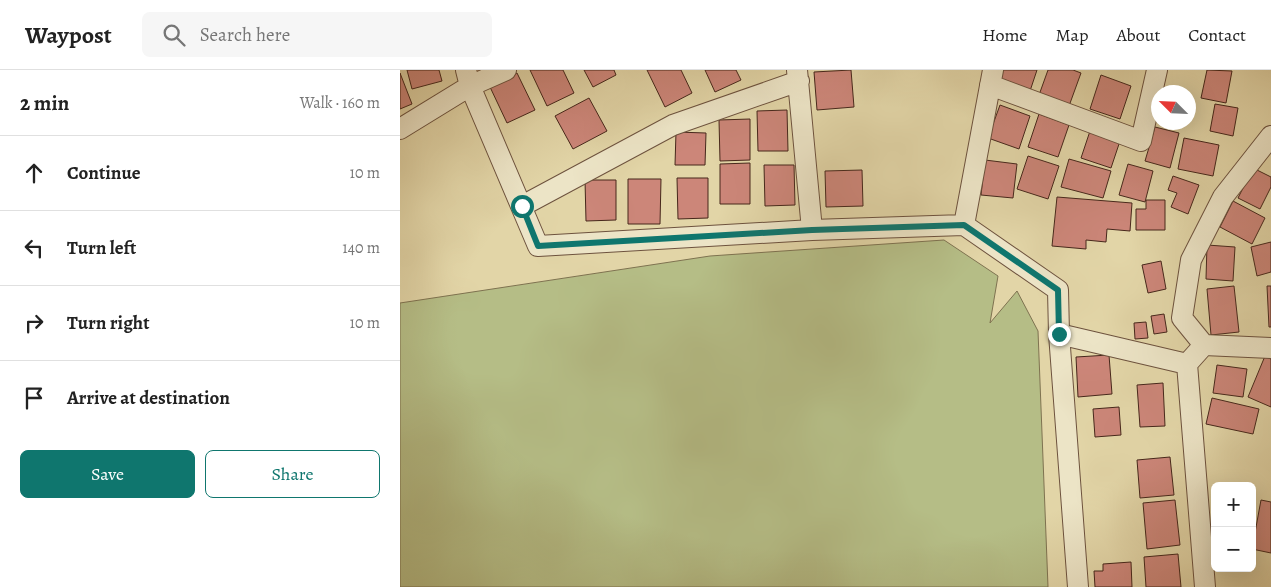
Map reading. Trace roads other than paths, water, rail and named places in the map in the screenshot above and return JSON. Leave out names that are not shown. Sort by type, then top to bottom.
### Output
[{"type":"street","points":[[400,130],[468,78],[506,70]]},
{"type":"street","points":[[964,225],[991,77],[1141,141],[1157,70]]},
{"type":"street","points":[[522,206],[673,125],[798,76],[812,230]]},
{"type":"street","points":[[468,78],[538,246],[812,230],[964,225],[1058,290],[1059,334],[1078,587]]},
{"type":"street","points":[[1204,346],[1182,318],[1191,260],[1223,197],[1271,136]]},
{"type":"street","points":[[1059,334],[1187,364]]},
{"type":"street","points":[[1204,587],[1187,364],[1204,346],[1271,348]]}]
